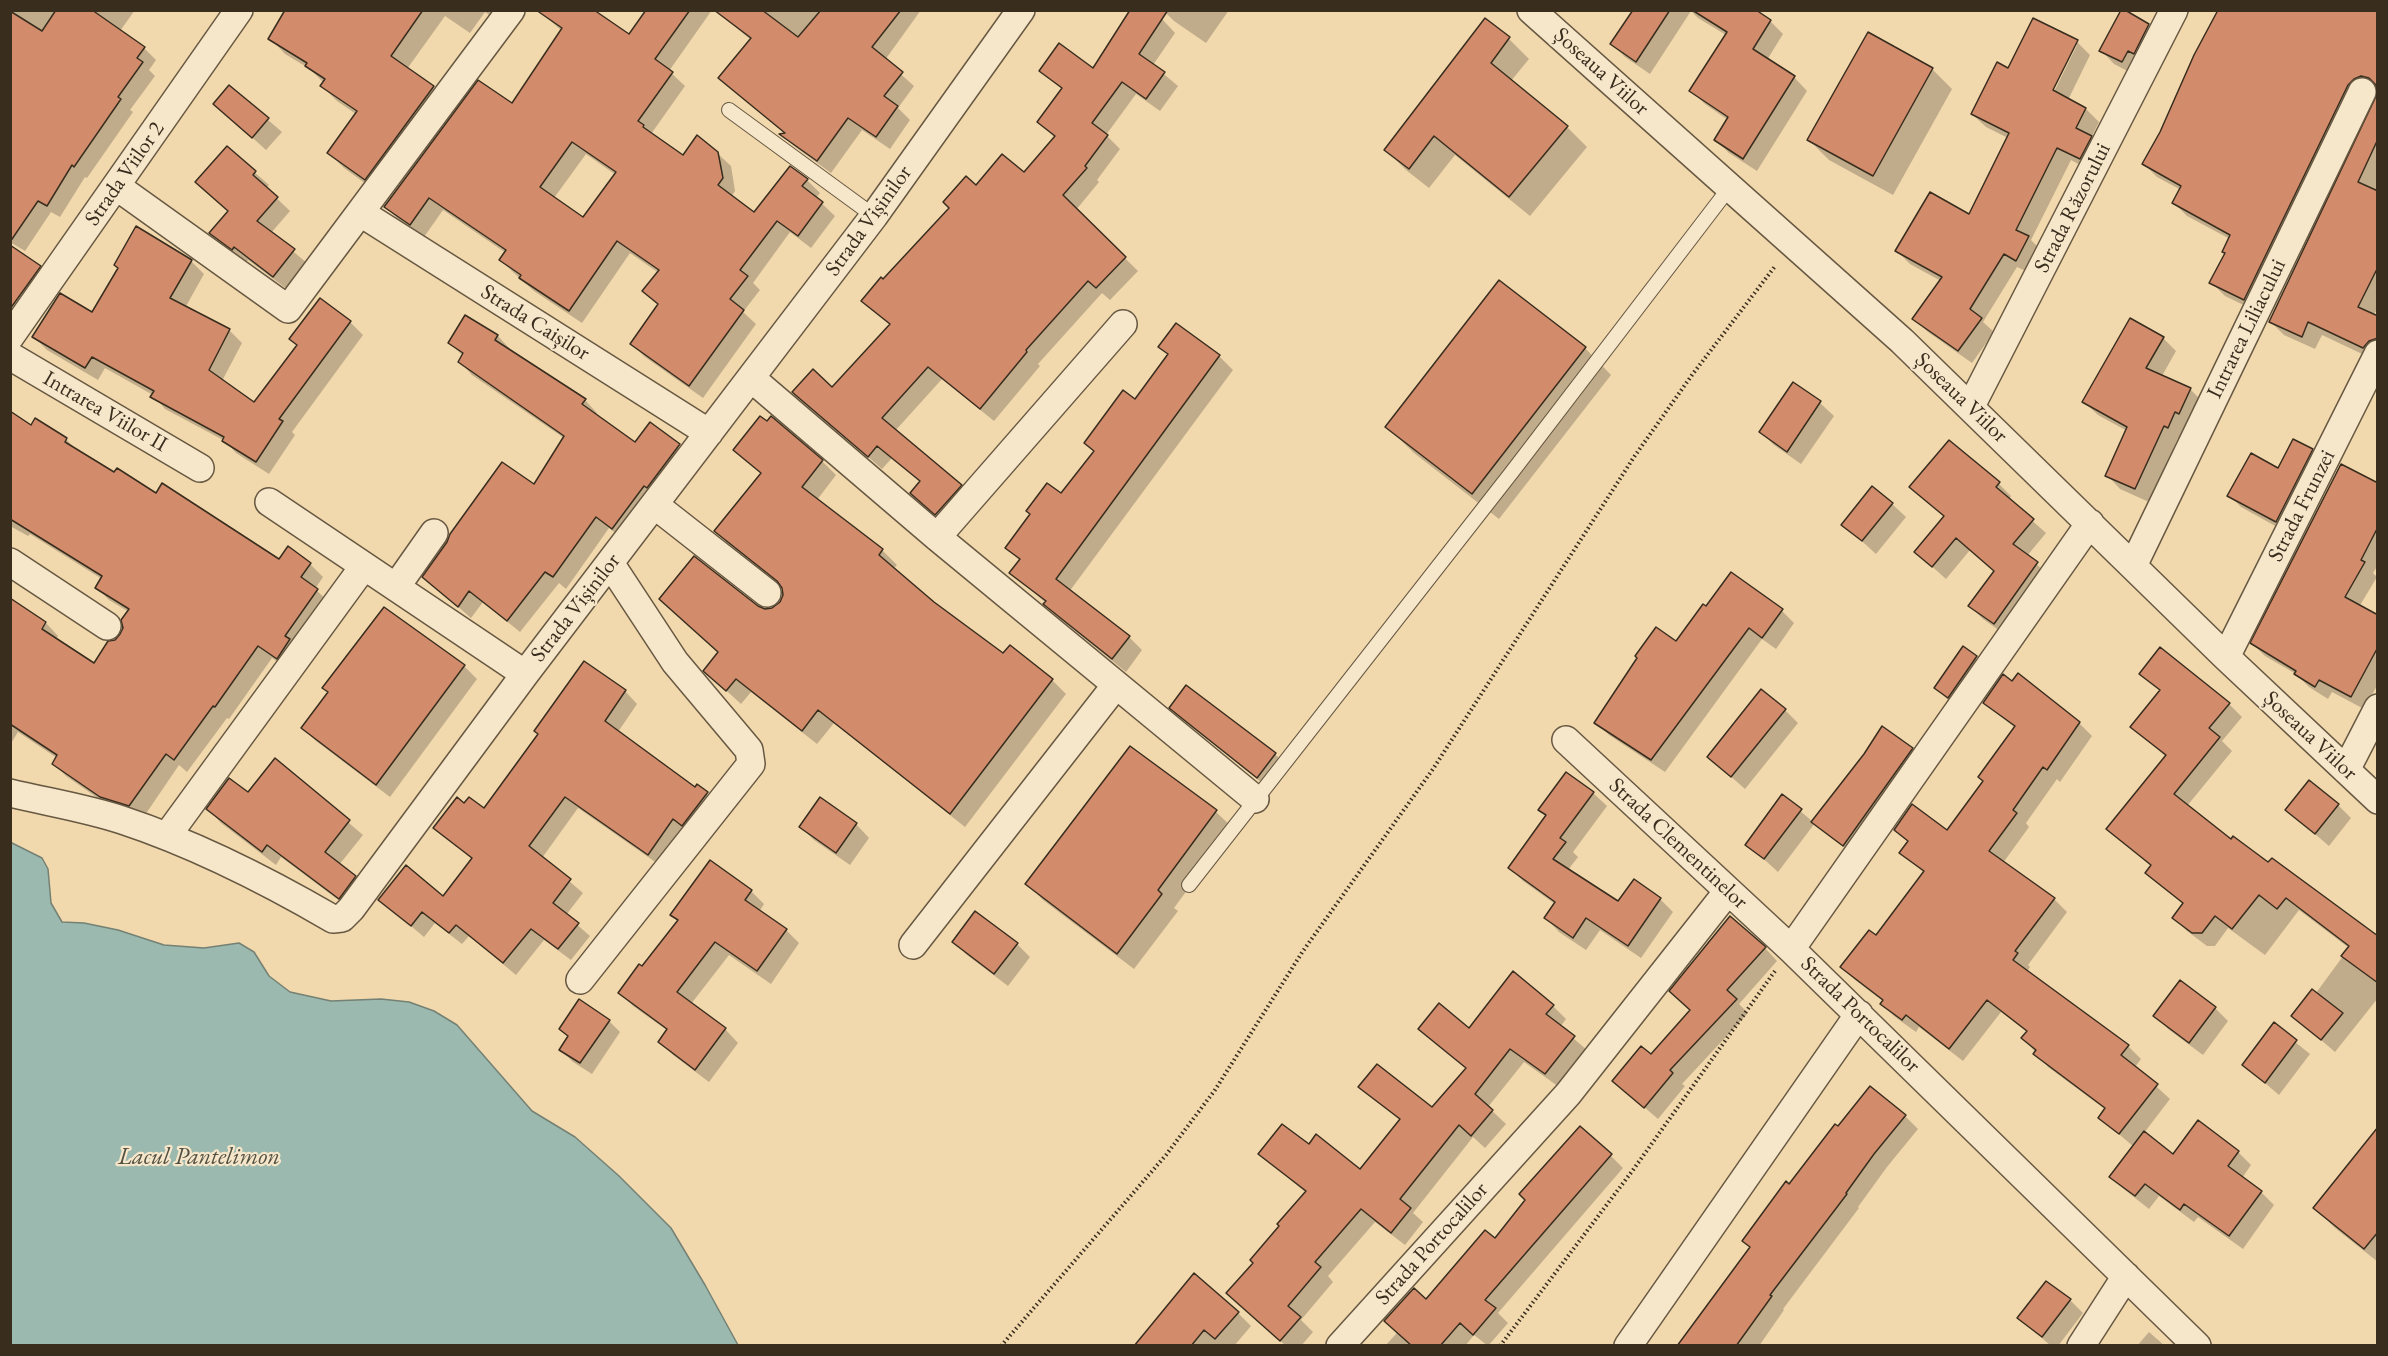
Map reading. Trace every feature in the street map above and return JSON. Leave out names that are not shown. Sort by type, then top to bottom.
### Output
[{"type":"street","name":"Strada Viilor 2","points":[[10,337],[239,10]]},
{"type":"street","points":[[116,186],[288,309],[362,213],[511,10]]},
{"type":"street","name":"Strada Vișinilor","points":[[10,794],[119,819],[167,836],[223,861],[333,919],[342,918],[874,216],[1021,10]]},
{"type":"street","name":"Strada Răzorului","points":[[1971,406],[2174,10]]},
{"type":"street","name":"Șoseaua Viilor","points":[[1541,14],[1902,341],[2226,657],[2378,800]]},
{"type":"street","name":"Intrarea Liliacului","points":[[2133,566],[2362,92]]},
{"type":"street","name":"Strada Caișilor","points":[[362,213],[709,432]]},
{"type":"street","points":[[937,537],[1123,324]]},
{"type":"street","name":"Strada Frunzei","points":[[2226,657],[2378,354]]},
{"type":"street","name":"Intrarea Viilor II","points":[[10,356],[200,468]]},
{"type":"street","points":[[751,378],[937,537],[1255,799]]},
{"type":"street","points":[[269,502],[525,674]]},
{"type":"street","points":[[656,506],[767,593]]},
{"type":"street","name":"Strada Portocalilor","points":[[2090,522],[1791,949],[2197,1346]]},
{"type":"street","points":[[396,587],[434,533]]},
{"type":"street","points":[[10,562],[107,626]]},
{"type":"street","points":[[580,980],[751,764],[749,750],[675,662],[610,563]]},
{"type":"street","points":[[167,836],[364,566]]},
{"type":"street","points":[[913,945],[1116,685]]},
{"type":"street","points":[[2346,770],[2378,708]]},
{"type":"street","name":"Strada Clementinelor","points":[[1566,740],[1791,949]]},
{"type":"street","name":"Strada Portocalilor","points":[[1340,1346],[1568,1094],[1728,891]]},
{"type":"street","points":[[1628,1346],[1859,1014]]},
{"type":"street","points":[[2081,1346],[2126,1276]]},
{"type":"lane","points":[[729,110],[874,216]]},
{"type":"lane","points":[[1188,885],[1512,472],[1730,187]]},
{"type":"path","points":[[1001,1346],[1166,1155],[1215,1090],[1303,951],[1433,769],[1634,457],[1726,329],[1794,244]]},
{"type":"path","points":[[1500,1346],[1633,1170],[1791,949]]},
{"type":"water","name":"Lacul Pantelimon","points":[[10,842],[42,858],[48,869],[51,903],[62,922],[84,923],[118,930],[164,945],[204,948],[239,943],[254,952],[269,976],[290,992],[331,1001],[381,999],[409,1002],[434,1011],[457,1025],[532,1111],[575,1137],[619,1176],[671,1228],[738,1345],[11,1345]]},
{"type":"building","points":[[56,10],[92,10],[145,47],[137,58],[143,62],[118,97],[121,99],[74,167],[72,165],[47,206],[38,201],[10,242],[10,11],[42,31]]},
{"type":"building","points":[[285,10],[423,10],[391,56],[434,86],[365,180],[327,153],[357,111],[320,86],[325,79],[305,66],[307,63],[268,39]]},
{"type":"building","points":[[536,10],[594,10],[629,34],[646,10],[690,10],[655,59],[673,72],[638,121],[683,155],[697,135],[718,152],[723,178],[718,185],[754,212],[790,166],[808,179],[802,186],[823,202],[798,236],[777,221],[740,270],[748,276],[730,299],[744,310],[689,386],[630,344],[658,304],[642,291],[659,270],[617,241],[569,311],[519,278],[521,275],[499,260],[506,250],[429,198],[410,225],[384,207],[478,80],[512,103],[562,28]],"holes":[[[572,142],[616,172],[583,217],[540,187]]]},
{"type":"building","points":[[714,10],[762,10],[798,37],[821,10],[901,10],[872,47],[903,72],[884,96],[898,106],[876,137],[848,118],[817,161],[779,134],[785,133],[718,78],[751,38]]},
{"type":"building","points":[[1130,10],[1168,10],[1139,54],[1165,72],[1146,99],[1122,82],[1092,123],[1108,135],[1085,166],[1087,168],[1063,195],[1126,257],[1096,288],[1088,281],[1026,350],[1027,352],[980,409],[928,367],[882,418],[962,485],[935,515],[910,493],[920,481],[877,446],[868,457],[792,392],[813,369],[832,387],[890,324],[861,301],[881,277],[883,279],[949,208],[943,202],[966,176],[976,185],[1002,154],[1024,172],[1055,136],[1037,122],[1062,88],[1039,71],[1059,43],[1093,68]]},
{"type":"building","points":[[1633,10],[1670,10],[1636,62],[1610,44]]},
{"type":"building","points":[[1692,10],[1756,10],[1771,20],[1753,49],[1795,76],[1743,159],[1714,140],[1728,117],[1689,91],[1727,32]]},
{"type":"building","points":[[2121,10],[2149,24],[2134,54],[2128,51],[2122,62],[2099,51]]},
{"type":"building","points":[[2218,10],[2378,10],[2378,90],[2369,78],[2361,76],[2348,85],[2244,300],[2209,283],[2225,253],[2222,252],[2230,235],[2172,203],[2181,186],[2142,164],[2160,132],[2194,55]]},
{"type":"building","points":[[1485,18],[1510,37],[1491,63],[1568,126],[1509,197],[1434,136],[1409,169],[1384,150]]},
{"type":"building","points":[[2033,18],[2078,40],[2053,90],[2086,108],[2076,128],[2092,136],[2080,159],[2057,148],[2016,230],[2029,236],[2016,261],[2004,254],[1970,309],[1982,318],[1958,351],[1912,319],[1942,277],[1895,251],[1930,192],[1969,214],[2009,133],[1971,114],[1997,62],[2008,68]]},
{"type":"building","points":[[1868,32],[1933,68],[1873,176],[1807,140]]},
{"type":"building","points":[[229,85],[269,118],[252,138],[213,104]]},
{"type":"building","points":[[2378,92],[2378,139],[2358,182],[2378,191],[2378,267],[2358,307],[2378,316],[2378,338],[2369,341],[2363,348],[2308,322],[2302,337],[2269,322]]},
{"type":"building","points":[[227,146],[256,171],[253,175],[278,197],[257,221],[295,249],[273,277],[234,247],[232,250],[209,233],[228,211],[195,182]]},
{"type":"building","points":[[136,226],[192,260],[170,298],[230,329],[209,370],[254,402],[297,345],[289,339],[320,298],[351,321],[279,419],[283,421],[256,462],[222,441],[224,437],[150,397],[154,391],[92,357],[85,368],[32,337],[60,293],[92,312],[118,268],[114,265]]},
{"type":"building","points":[[10,245],[41,266],[10,309]]},
{"type":"building","points":[[1499,280],[1586,347],[1472,494],[1385,427]]},
{"type":"building","points":[[465,315],[498,335],[495,340],[586,399],[582,404],[635,442],[650,422],[680,444],[647,488],[644,486],[612,529],[596,517],[553,577],[545,572],[507,621],[469,591],[458,607],[422,577],[502,462],[534,484],[564,436],[458,362],[463,353],[448,343]]},
{"type":"building","points":[[2130,318],[2164,337],[2146,368],[2191,388],[2179,414],[2175,412],[2168,428],[2164,426],[2135,489],[2105,476],[2127,427],[2082,402]]},
{"type":"building","points":[[1176,323],[1220,355],[1056,579],[1130,636],[1112,659],[1043,604],[1046,601],[1009,573],[1020,559],[1005,548],[1030,514],[1026,511],[1047,483],[1061,493],[1094,451],[1084,443],[1123,390],[1135,399],[1168,354],[1158,347]]},
{"type":"building","points":[[1793,382],[1821,401],[1787,452],[1759,432]]},
{"type":"building","points":[[10,411],[31,425],[35,418],[67,438],[65,442],[114,472],[117,468],[156,493],[162,483],[279,559],[288,546],[311,563],[301,577],[318,589],[285,636],[290,639],[277,659],[258,646],[174,760],[166,754],[129,806],[100,797],[52,764],[57,755],[10,724],[10,598],[46,622],[42,629],[94,663],[108,641],[115,640],[120,634],[123,628],[121,620],[129,609],[95,588],[102,576],[10,519]]},
{"type":"building","points":[[760,416],[767,421],[771,416],[823,460],[802,487],[883,549],[879,555],[934,602],[1003,653],[1010,645],[1053,679],[950,814],[818,710],[802,731],[736,679],[726,691],[703,671],[718,652],[659,599],[694,556],[758,606],[765,609],[772,608],[780,602],[783,595],[782,588],[777,581],[714,531],[761,473],[733,450]]},
{"type":"building","points":[[2293,439],[2313,449],[2276,522],[2227,496],[2251,453],[2278,468]]},
{"type":"building","points":[[1949,440],[2000,482],[1996,487],[2034,519],[2013,544],[2038,562],[1994,624],[1968,606],[1994,571],[1956,538],[1932,567],[1914,552],[1944,516],[1909,487]]},
{"type":"building","points":[[2341,464],[2378,483],[2378,527],[2361,560],[2365,562],[2345,597],[2378,615],[2378,647],[2351,697],[2319,680],[2315,687],[2294,674],[2296,671],[2250,643]]},
{"type":"building","points":[[1872,486],[1893,503],[1862,541],[1841,525]]},
{"type":"building","points":[[1731,572],[1783,609],[1762,638],[1749,628],[1651,760],[1594,723],[1637,658],[1635,656],[1656,627],[1676,641],[1703,604],[1706,606]]},
{"type":"building","points":[[384,607],[465,665],[376,785],[301,728],[328,692],[322,688]]},
{"type":"building","points":[[1963,646],[1977,656],[1948,698],[1934,688]]},
{"type":"building","points":[[2160,647],[2230,703],[2209,728],[2220,737],[2174,794],[2231,839],[2233,836],[2268,862],[2272,858],[2378,936],[2378,983],[2341,956],[2349,946],[2286,898],[2277,909],[2259,895],[2232,929],[2215,916],[2202,933],[2192,933],[2172,918],[2183,903],[2145,873],[2151,865],[2106,829],[2166,755],[2130,727],[2160,690],[2139,674]]},
{"type":"building","points":[[584,661],[626,690],[605,721],[695,787],[697,784],[708,792],[682,826],[673,819],[648,855],[565,797],[529,846],[571,879],[553,903],[579,923],[558,949],[531,929],[503,963],[456,925],[449,933],[422,912],[411,926],[378,900],[406,865],[443,896],[472,858],[433,828],[457,797],[464,803],[469,797],[484,808],[538,734],[534,731]]},
{"type":"building","points":[[2018,673],[2080,722],[2047,770],[2043,767],[2013,810],[2017,813],[1989,851],[2055,898],[2015,951],[2018,953],[2013,960],[2129,1045],[2121,1055],[2158,1084],[2119,1134],[2098,1118],[2105,1108],[2033,1054],[2036,1050],[2021,1038],[2027,1031],[1987,1000],[1949,1049],[1906,1015],[1902,1020],[1880,1004],[1883,1000],[1840,967],[1869,930],[1876,935],[1924,871],[1899,853],[1908,841],[1894,830],[1912,804],[1947,830],[1983,781],[1978,777],[2015,726],[1983,703],[2003,674],[2012,681]]},
{"type":"building","points":[[1186,685],[1276,753],[1257,778],[1169,708]]},
{"type":"building","points":[[1761,689],[1786,709],[1731,777],[1707,757]]},
{"type":"building","points":[[1882,726],[1913,748],[1843,846],[1811,822],[1864,754]]},
{"type":"building","points":[[1130,746],[1217,810],[1158,890],[1162,894],[1117,954],[1025,884]]},
{"type":"building","points":[[275,758],[350,820],[325,852],[356,876],[339,899],[267,845],[262,852],[206,809],[229,778],[248,792]]},
{"type":"building","points":[[1566,772],[1594,792],[1560,838],[1566,842],[1553,859],[1618,901],[1634,879],[1661,898],[1628,946],[1586,918],[1573,938],[1544,918],[1555,902],[1508,868],[1546,815],[1538,810]]},
{"type":"building","points":[[2309,780],[2339,804],[2315,834],[2285,810]]},
{"type":"building","points":[[1782,794],[1802,809],[1764,859],[1745,845]]},
{"type":"building","points":[[820,797],[857,823],[836,853],[799,827]]},
{"type":"building","points":[[710,860],[752,890],[745,900],[787,929],[757,971],[715,942],[677,992],[726,1028],[695,1070],[658,1042],[667,1029],[618,993],[639,964],[642,966],[678,920],[670,915]]},
{"type":"building","points":[[975,911],[1018,943],[994,974],[952,942]]},
{"type":"building","points":[[1730,916],[1766,947],[1727,990],[1737,999],[1670,1070],[1673,1073],[1644,1108],[1612,1081],[1641,1046],[1651,1054],[1690,1010],[1669,991]]},
{"type":"building","points":[[1513,971],[1554,1005],[1546,1014],[1575,1036],[1545,1074],[1510,1049],[1475,1094],[1493,1110],[1471,1136],[1459,1125],[1400,1199],[1411,1208],[1391,1233],[1361,1209],[1315,1262],[1321,1267],[1288,1306],[1301,1317],[1280,1341],[1226,1293],[1253,1263],[1250,1260],[1306,1191],[1258,1154],[1282,1124],[1309,1144],[1316,1134],[1360,1169],[1400,1119],[1358,1087],[1377,1064],[1432,1107],[1466,1068],[1418,1029],[1439,1003],[1469,1028]]},
{"type":"building","points":[[2180,980],[2216,1007],[2189,1043],[2153,1016]]},
{"type":"building","points":[[2312,989],[2343,1013],[2321,1040],[2291,1016]]},
{"type":"building","points":[[579,999],[610,1020],[580,1063],[559,1050],[568,1036],[559,1029]]},
{"type":"building","points":[[2274,1022],[2297,1040],[2265,1083],[2242,1065]]},
{"type":"building","points":[[1870,1086],[1906,1115],[1874,1154],[1847,1194],[1770,1295],[1772,1296],[1736,1346],[1677,1346],[1750,1247],[1742,1241],[1786,1181],[1789,1184],[1835,1124],[1838,1126]]},
{"type":"building","points":[[2198,1120],[2239,1151],[2228,1166],[2262,1191],[2229,1236],[2184,1204],[2180,1210],[2145,1184],[2135,1196],[2109,1177],[2144,1131],[2173,1154]]},
{"type":"building","points":[[1580,1126],[1612,1154],[1485,1300],[1496,1308],[1473,1335],[1460,1323],[1440,1346],[1412,1346],[1384,1321],[1414,1288],[1426,1299],[1485,1230],[1495,1238],[1525,1200],[1519,1194]]},
{"type":"building","points":[[2378,1127],[2378,1232],[2364,1249],[2313,1208]]},
{"type":"building","points":[[1194,1273],[1239,1312],[1215,1339],[1204,1330],[1191,1346],[1134,1346]]},
{"type":"building","points":[[2046,1281],[2071,1299],[2042,1337],[2017,1318]]}]
